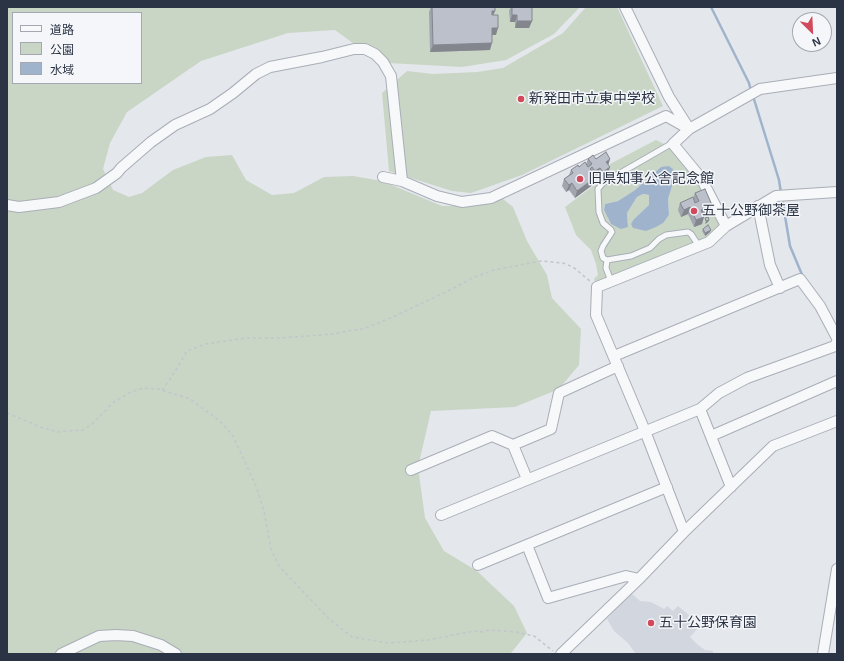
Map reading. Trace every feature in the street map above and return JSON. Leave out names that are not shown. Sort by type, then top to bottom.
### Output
[{"type":"street","points":[[625,7],[669,96],[689,129]]},
{"type":"street","points":[[7,205],[19,207],[59,202],[96,188],[117,173],[151,142],[175,125],[210,109],[256,74],[270,67],[354,49],[365,49],[374,54],[383,62],[392,76],[402,181]]},
{"type":"street","points":[[726,226],[701,178],[673,144],[689,129],[760,88],[837,78]]},
{"type":"street","points":[[383,177],[402,181],[437,196],[462,202],[491,198],[666,116],[689,129]]},
{"type":"street","points":[[684,532],[645,431],[596,315],[597,287],[709,242],[726,226],[776,196],[837,192]]},
{"type":"street","points":[[758,206],[770,265],[780,288]]},
{"type":"street","points":[[441,515],[700,409],[719,393],[747,378],[836,345],[820,306],[800,279],[614,356]]},
{"type":"street","points":[[513,445],[551,429],[559,394],[618,366]]},
{"type":"street","points":[[711,436],[837,381]]},
{"type":"street","points":[[700,409],[731,487]]},
{"type":"street","points":[[561,654],[773,446],[837,421]]},
{"type":"street","points":[[411,470],[492,436],[513,445],[527,479]]},
{"type":"street","points":[[478,565],[667,487]]},
{"type":"street","points":[[527,545],[548,598],[626,576],[639,579]]},
{"type":"street","points":[[823,654],[837,569]]},
{"type":"street","points":[[61,654],[99,636],[116,635],[133,636],[161,645],[176,654]]},
{"type":"lane","points":[[673,144],[669,144],[603,183],[598,189],[599,212],[603,223],[612,232],[601,251],[603,258],[607,260],[631,256],[650,248],[658,239],[666,235],[688,232],[699,246]]},
{"type":"lane","points":[[607,260],[606,268],[611,281]]},
{"type":"path","points":[[162,390],[187,351],[204,344],[246,338],[280,338],[334,334],[363,329],[393,317],[472,278],[494,270],[541,261],[562,263],[573,267],[597,287]]},
{"type":"path","points":[[7,413],[43,428],[58,432],[83,430],[92,424],[114,402],[131,392],[143,388],[162,390],[190,399],[220,421],[233,436],[256,486],[264,511],[271,548],[280,566],[328,618],[352,637],[390,643],[428,640],[474,631],[482,632],[489,630],[516,632],[534,636],[558,654]]},
{"type":"shaded area","name":"五十公野保育園","points":[[631,593],[640,601],[651,602],[664,609],[667,606],[673,611],[678,606],[689,615],[687,618],[698,628],[690,637],[705,650],[713,651],[713,654],[636,654],[628,643],[614,631],[607,619]]},
{"type":"green space","points":[[7,7],[580,7],[554,34],[506,60],[462,67],[388,63],[361,49],[335,30],[288,33],[201,61],[127,112],[110,143],[103,169],[113,190],[129,197],[142,193],[173,170],[206,157],[232,155],[246,180],[272,195],[294,193],[324,177],[353,176],[382,181],[442,206],[474,206],[503,199],[513,207],[527,241],[547,275],[552,298],[581,329],[579,365],[559,389],[515,407],[431,411],[418,467],[425,518],[444,551],[477,571],[514,606],[527,633],[511,653],[7,654]]},
{"type":"green space","name":"新発田市立東中学校","points":[[586,7],[617,7],[663,106],[522,175],[471,193],[452,191],[389,171],[382,93],[407,71],[433,74],[477,72],[503,68],[563,33]]},
{"type":"green space","points":[[656,140],[672,148],[699,180],[721,225],[705,240],[600,282],[595,282],[594,279],[598,275],[591,250],[576,235],[565,207],[608,175],[610,164]],"holes":[[[661,167],[674,170],[674,180],[668,199],[669,215],[646,230],[634,228],[634,219],[649,205],[649,195],[643,194],[637,197],[627,213],[628,226],[611,224],[604,210],[605,204],[618,201],[635,190]]]},
{"type":"water","points":[[669,166],[674,170],[674,180],[668,199],[669,215],[663,223],[646,231],[633,228],[631,224],[634,219],[649,205],[649,195],[643,194],[637,197],[627,213],[628,227],[621,229],[611,224],[604,210],[605,204],[618,201],[635,190],[661,167]]},
{"type":"building","points":[[432,7],[495,7],[495,11],[492,11],[492,15],[498,15],[498,28],[492,28],[492,43],[433,45]]},
{"type":"building","points":[[512,7],[532,7],[532,21],[517,21],[517,15],[512,15]]},
{"type":"building","points":[[606,152],[610,159],[606,162],[610,167],[603,172],[600,168],[595,171],[592,167],[590,169],[596,177],[577,191],[572,183],[569,185],[564,179],[573,173],[571,170],[578,165],[579,167],[585,162],[588,167],[592,164],[588,159],[593,155],[596,159]]},
{"type":"building","points":[[705,189],[712,205],[701,210],[704,217],[696,220],[690,207],[684,210],[680,203],[693,197],[695,203],[699,201],[695,193]]},
{"type":"building","points":[[708,225],[711,230],[705,233],[703,229]]},
{"type":"waterway","points":[[711,7],[749,83],[751,91]]},
{"type":"waterway","points":[[753,96],[779,180],[781,193]]},
{"type":"waterway","points":[[782,198],[790,246],[803,277]]},
{"type":"place","name":"新発田市立東中学校","points":[[521,99]]},
{"type":"place","name":"旧県知事公舎記念館","points":[[580,179]]},
{"type":"place","name":"五十公野御茶屋","points":[[694,211]]},
{"type":"place","name":"五十公野保育園","points":[[651,623]]}]
